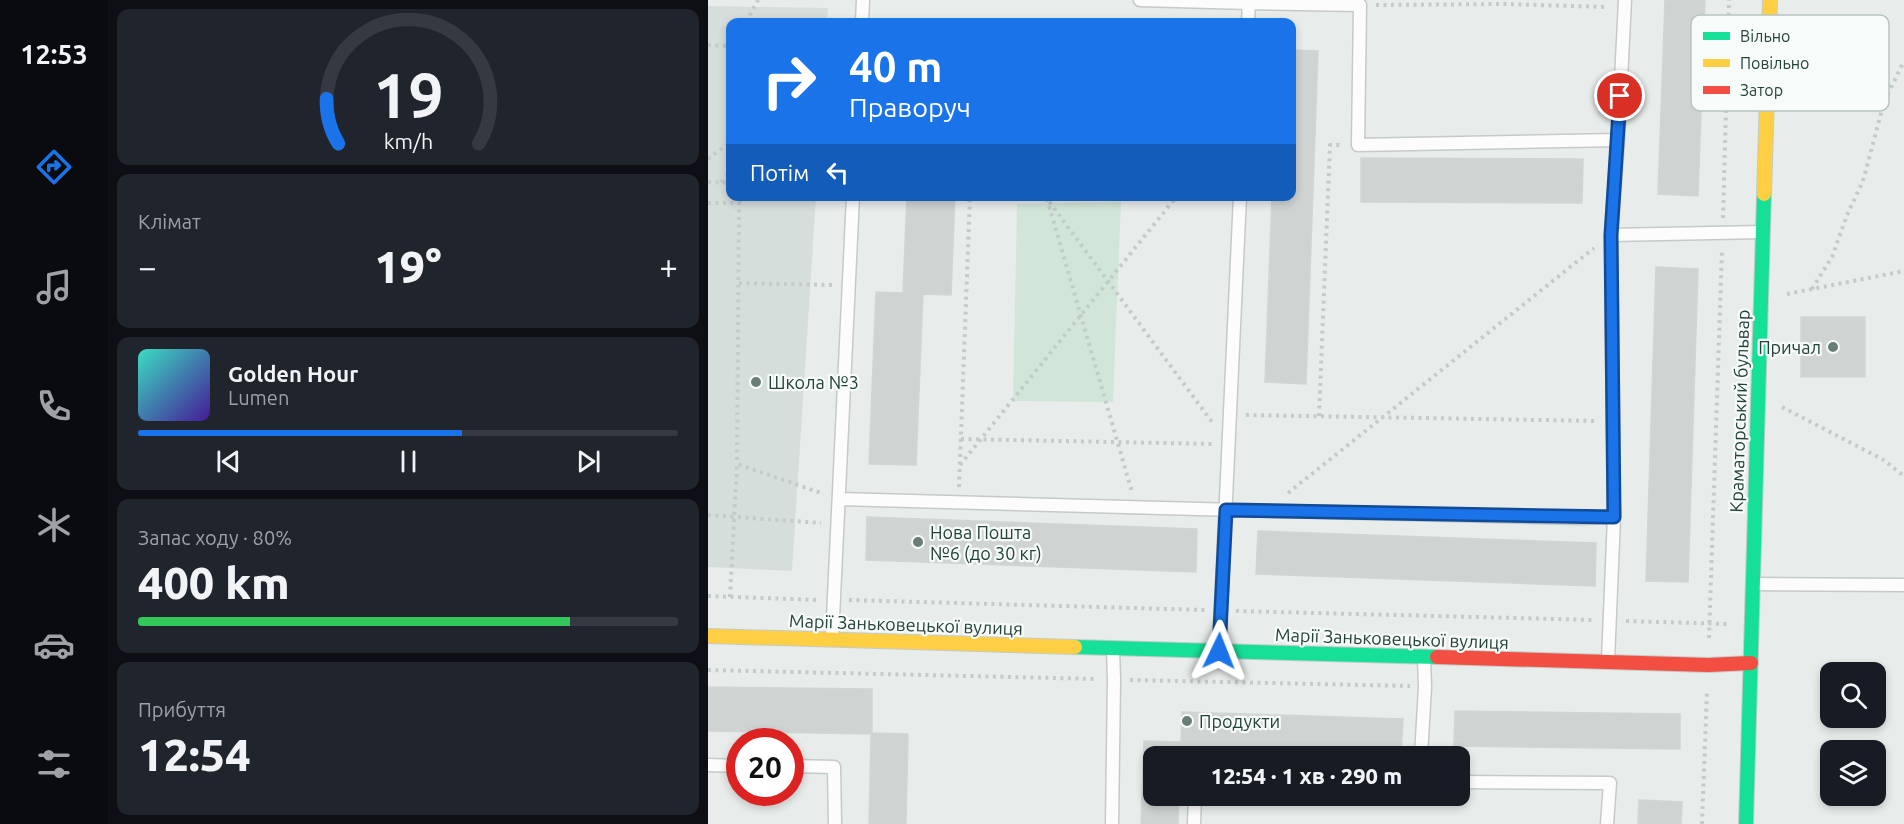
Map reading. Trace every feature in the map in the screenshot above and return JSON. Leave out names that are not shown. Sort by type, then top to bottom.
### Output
[{"type":"street","name":"Краматорський бульвар","points":[[1770,0],[1770,15]]},
{"type":"street","name":"Краматорський бульвар","points":[[1746,824],[1767,111]]},
{"type":"street","name":"Марії Заньковецької вулиця","points":[[708,636],[1708,665],[1752,663]]},
{"type":"lane","points":[[862,18],[863,0]]},
{"type":"lane","points":[[1140,0],[1360,5],[1358,145],[1618,140]]},
{"type":"lane","points":[[1248,18],[1249,3]]},
{"type":"lane","points":[[1608,662],[1614,517],[1611,235],[1624,4]]},
{"type":"lane","points":[[832,640],[853,201]]},
{"type":"lane","points":[[1219,651],[1240,201]]},
{"type":"lane","points":[[1611,235],[1763,232]]},
{"type":"lane","points":[[839,499],[1266,511],[1614,517]]},
{"type":"lane","points":[[1752,584],[1904,585]]},
{"type":"lane","points":[[1112,824],[1113,648]]},
{"type":"lane","points":[[1422,746],[1425,687],[1424,657]]},
{"type":"lane","points":[[708,765],[726,766]]},
{"type":"lane","points":[[804,766],[834,767],[835,824]]},
{"type":"lane","points":[[1470,782],[1610,783],[1607,824]]},
{"type":"lane","points":[[1194,824],[1195,806]]},
{"type":"path","points":[[748,18],[758,0]]},
{"type":"path","points":[[1729,0],[1729,15]]},
{"type":"path","points":[[1360,5],[1504,2],[1624,4]]},
{"type":"path","points":[[708,45],[726,46]]},
{"type":"path","points":[[1889,92],[1904,61]]},
{"type":"path","points":[[1702,824],[1726,111]]},
{"type":"path","points":[[1812,289],[1832,257],[1847,215],[1863,181],[1882,111]]},
{"type":"path","points":[[708,159],[726,145]]},
{"type":"path","points":[[1319,416],[1330,145],[1358,145]]},
{"type":"path","points":[[721,182],[726,176]]},
{"type":"path","points":[[708,182],[726,183]]},
{"type":"path","points":[[958,502],[970,201]]},
{"type":"path","points":[[1047,201],[1137,507]]},
{"type":"path","points":[[1048,201],[1229,445]]},
{"type":"path","points":[[960,465],[1173,201]]},
{"type":"path","points":[[708,202],[739,203],[737,464],[730,597]]},
{"type":"path","points":[[1266,511],[1611,235]]},
{"type":"path","points":[[1760,299],[1904,271]]},
{"type":"path","points":[[739,283],[849,285]]},
{"type":"path","points":[[1757,394],[1882,459],[1904,476]]},
{"type":"path","points":[[1230,415],[1612,420]]},
{"type":"path","points":[[961,439],[1229,445]]},
{"type":"path","points":[[737,464],[839,499]]},
{"type":"path","points":[[708,515],[838,525]]},
{"type":"path","points":[[708,596],[1751,624]]},
{"type":"path","points":[[708,670],[1425,687]]},
{"type":"path","points":[[1695,693],[1718,694]]},
{"type":"shaded area","name":"Школа №3","points":[[708,6],[828,8],[827,18],[726,18],[726,201],[816,201],[792,571],[708,567]]},
{"type":"green space","points":[[1121,202],[1113,402],[1013,401],[1017,204]]},
{"type":"building","points":[[1665,0],[1705,0],[1704,15],[1691,15],[1691,111],[1701,111],[1698,196],[1658,194]]},
{"type":"building","points":[[1296,50],[1318,51],[1306,384],[1265,382],[1272,201],[1296,201]]},
{"type":"building","points":[[1361,158],[1583,159],[1582,203],[1361,202]]},
{"type":"building","points":[[907,201],[955,201],[951,295],[923,294],[916,465],[869,464],[876,292],[903,293]]},
{"type":"building","points":[[1656,267],[1698,269],[1688,582],[1646,581]]},
{"type":"building","name":"Причал","points":[[1801,317],[1865,317],[1865,377],[1801,377]]},
{"type":"building","points":[[867,517],[1197,529],[1196,572],[866,560]]},
{"type":"building","points":[[1258,531],[1596,543],[1595,586],[1256,574]]},
{"type":"building","points":[[708,687],[872,689],[872,733],[908,734],[906,824],[869,824],[871,734],[804,733],[804,728],[726,728],[726,731],[708,731]]},
{"type":"building","points":[[1455,711],[1680,714],[1680,749],[1454,746]]},
{"type":"building","points":[[1182,712],[1403,719],[1402,746],[1144,746],[1144,741],[1181,742]]},
{"type":"building","points":[[1143,769],[1143,806],[1179,806],[1178,824],[1141,824]]},
{"type":"building","points":[[1639,800],[1682,802],[1681,824],[1638,824]]},
{"type":"traffic: fast","points":[[1746,824],[1764,194]]},
{"type":"traffic: fast","points":[[1075,647],[1437,657]]},
{"type":"traffic: slow","points":[[1770,0],[1770,15]]},
{"type":"traffic: slow","points":[[1764,194],[1767,111]]},
{"type":"traffic: slow","points":[[708,636],[1075,647]]},
{"type":"traffic: jam","points":[[1437,657],[1708,665],[1751,663]]},
{"type":"place","name":"Причал","points":[[1833,347]]},
{"type":"place","name":"Школа №3","points":[[756,382]]},
{"type":"place","name":"Нова Пошта №6 (до 30 кг)","points":[[918,542]]},
{"type":"place","name":"Продукти","points":[[1187,721]]},
{"type":"route","points":[[1219,651],[1226,510],[1614,517],[1611,235],[1620,96]]}]
